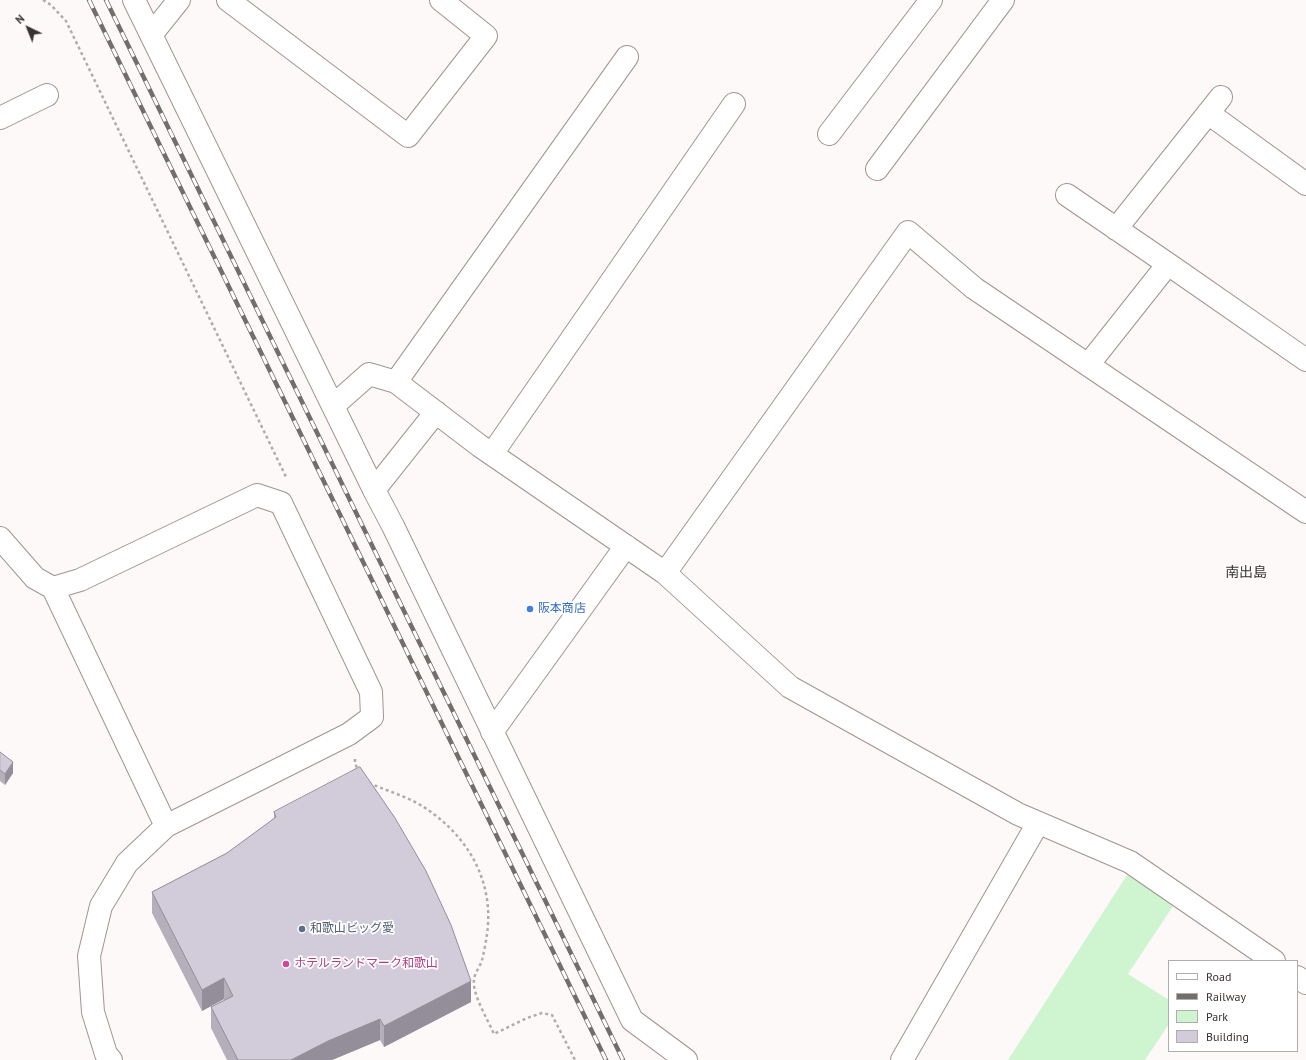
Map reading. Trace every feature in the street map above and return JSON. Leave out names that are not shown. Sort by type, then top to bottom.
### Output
[{"type":"street","points":[[134,0],[393,526],[632,1020],[686,1060]]},
{"type":"street","points":[[151,35],[179,0]]},
{"type":"street","points":[[228,0],[408,136],[486,36],[441,0]]},
{"type":"street","points":[[829,134],[931,0]]},
{"type":"street","points":[[877,169],[1003,0]]},
{"type":"street","points":[[396,382],[626,57]]},
{"type":"street","points":[[0,118],[47,95]]},
{"type":"street","points":[[492,454],[734,104]]},
{"type":"street","points":[[1116,229],[1214,105],[1306,184]]},
{"type":"street","points":[[1067,196],[1306,360]]},
{"type":"street","points":[[666,573],[908,232],[974,288],[1088,365],[1302,503]]},
{"type":"street","points":[[1088,365],[1168,264]]},
{"type":"street","points":[[333,406],[369,374],[396,382],[492,454],[666,573],[790,687],[1018,814],[1130,862],[1273,960]]},
{"type":"street","points":[[374,490],[436,412]]},
{"type":"street","points":[[53,588],[80,580],[256,495],[281,504],[372,692],[372,717],[349,734],[166,826],[127,863],[101,906],[89,956],[93,1012],[106,1054],[111,1060]]},
{"type":"street","points":[[0,538],[35,578],[53,588],[166,826]]},
{"type":"street","points":[[492,732],[626,546]]},
{"type":"street","points":[[902,1060],[1038,823]]},
{"type":"green space","points":[[1127,875],[1157,890],[1175,903],[1128,974],[1168,999],[1168,1026],[1145,1060],[1008,1060]]},
{"type":"building","points":[[0,752],[13,762],[5,774],[0,770]]},
{"type":"building","name":"和歌山ビッグ愛","points":[[360,767],[395,818],[426,871],[451,925],[471,981],[384,1026],[380,1019],[328,1041],[291,1060],[238,1060],[211,1007],[233,996],[224,978],[202,990],[152,892],[227,853],[276,817],[274,812]]},
{"type":"railway","points":[[89,0],[606,1060]]},
{"type":"railway","points":[[106,0],[623,1060]]},
{"type":"place","name":"阪本商店","points":[[530,609]]},
{"type":"place","name":"和歌山ビッグ愛","points":[[302,929]]},
{"type":"place","name":"ホテルランドマーク和歌山","points":[[286,964]]},
{"type":"district","name":"南出島","points":[[1246,573]]}]
